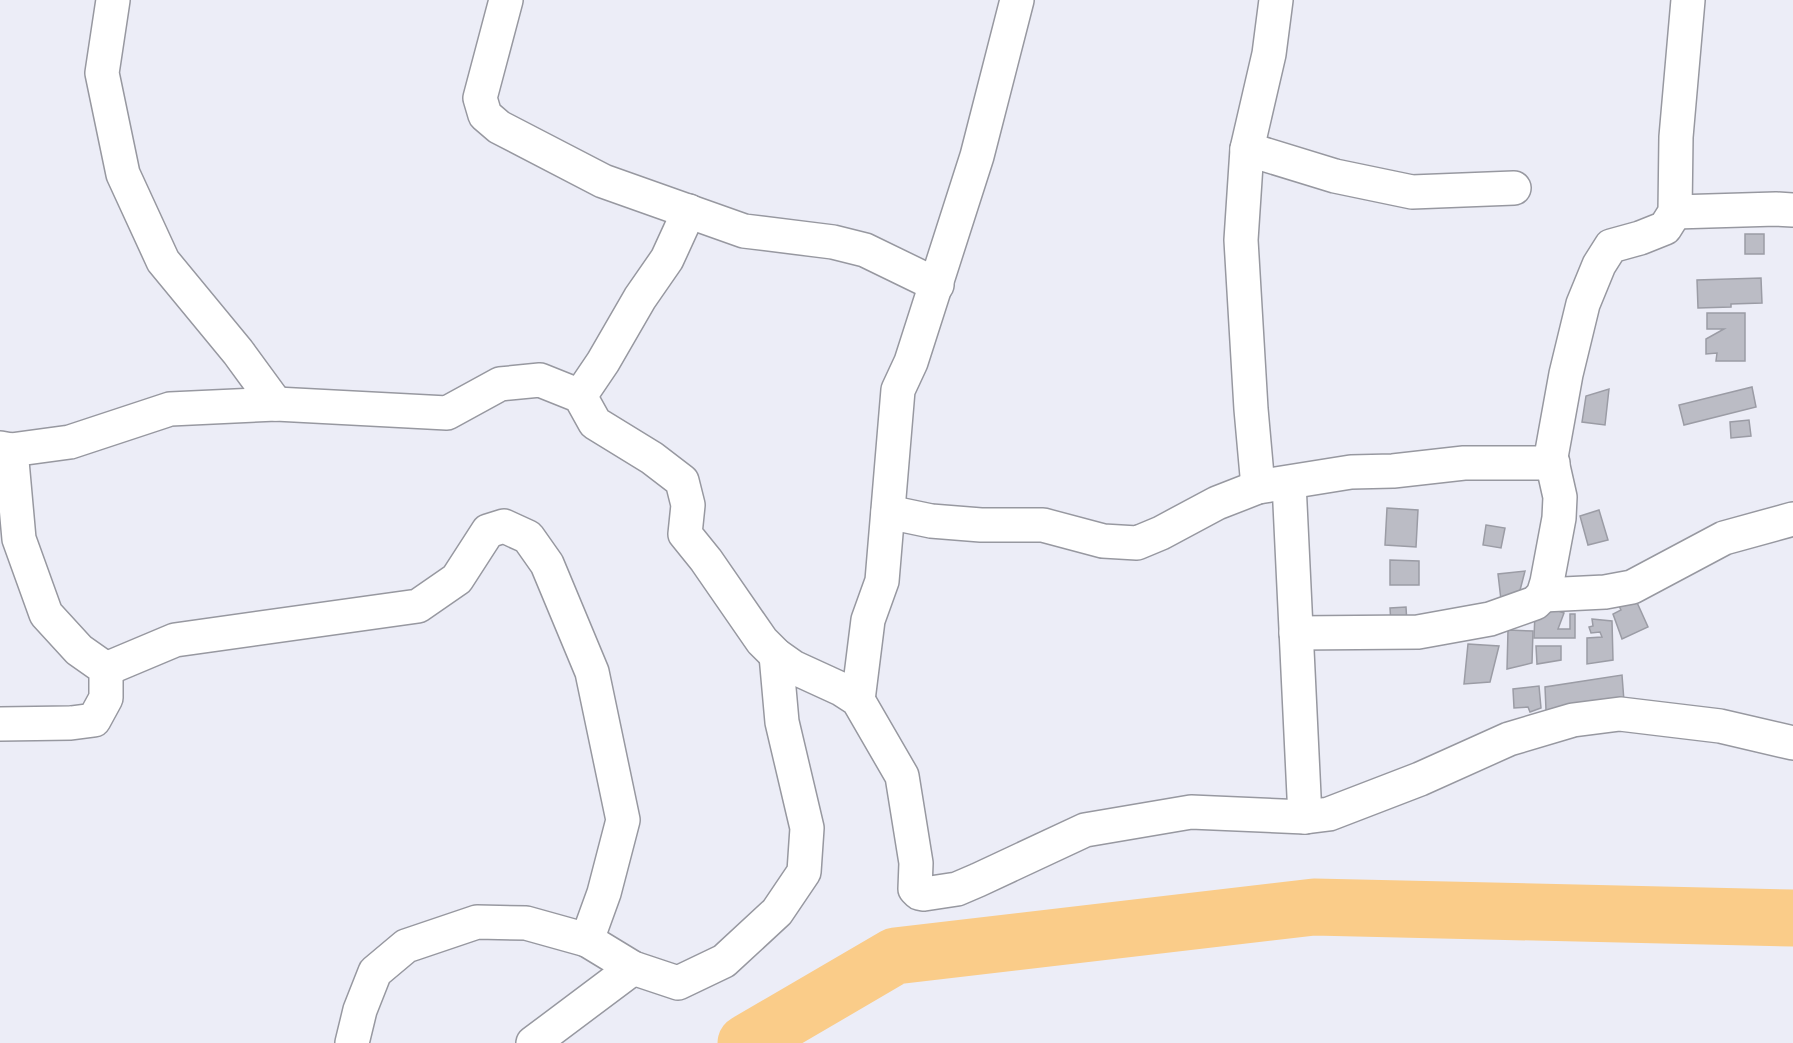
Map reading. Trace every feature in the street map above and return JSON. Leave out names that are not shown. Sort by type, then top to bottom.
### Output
[{"type":"street","points":[[113,0],[102,73],[123,174],[163,261],[238,352],[276,404]]},
{"type":"street","points":[[506,0],[480,98],[485,114],[499,127],[603,181],[744,231],[833,242],[865,250],[937,285]]},
{"type":"street","points":[[858,700],[868,620],[882,581],[898,390],[937,285],[977,156],[1017,0]]},
{"type":"street","points":[[1276,0],[1269,54],[1247,149],[1241,240],[1251,409],[1273,485],[1296,633],[1305,817]]},
{"type":"street","points":[[1296,633],[1418,632],[1490,619],[1535,603],[1543,596],[1559,518],[1560,498],[1551,457],[1566,374],[1583,304],[1599,265],[1611,246],[1665,228],[1675,212],[1676,137],[1688,0]]},
{"type":"street","points":[[1247,149],[1335,176],[1412,192],[1514,188]]},
{"type":"street","points":[[1675,212],[1793,210]]},
{"type":"street","points":[[580,396],[603,362],[640,298],[667,259],[688,211]]},
{"type":"street","points":[[106,669],[80,650],[46,614],[19,539],[6,449],[70,442],[170,409],[276,404],[447,413],[500,384],[540,380],[580,396],[595,423],[652,458],[682,481],[687,505],[685,534],[706,560],[762,641],[793,667],[841,689],[858,700],[902,776],[916,863],[915,889],[919,893],[957,889],[1085,830],[1191,812],[1305,817],[1329,814],[1420,779],[1509,739],[1573,720],[1620,714],[1720,726],[1793,743]]},
{"type":"street","points":[[888,513],[931,521],[981,525],[1043,525],[1103,541],[1137,543],[1217,503],[1273,485],[1351,472],[1393,471],[1464,463],[1553,464]]},
{"type":"street","points":[[1543,596],[1605,592],[1632,587],[1724,538],[1793,519]]},
{"type":"street","points":[[106,669],[175,640],[418,606],[457,579],[488,531],[504,526],[528,537],[547,564],[592,672],[623,820],[604,894],[586,940]]},
{"type":"street","points":[[352,1043],[360,1010],[375,972],[406,946],[477,922],[526,923],[586,940],[633,968],[678,983],[724,961],[777,912],[804,872],[807,828],[782,722],[776,655]]},
{"type":"street","points":[[0,724],[71,723],[94,720],[106,698],[106,669]]},
{"type":"street","points":[[533,1043],[633,968]]},
{"type":"building","points":[[1745,234],[1764,234],[1764,254],[1745,254]]},
{"type":"building","points":[[1761,278],[1762,303],[1698,308],[1697,280]]},
{"type":"building","points":[[1707,313],[1745,313],[1745,361],[1716,361],[1717,353],[1706,354],[1706,339],[1724,329],[1707,329]]},
{"type":"building","points":[[1752,387],[1756,407],[1684,425],[1679,405]]},
{"type":"building","points":[[1609,389],[1605,425],[1582,422],[1586,396]]},
{"type":"building","points":[[1749,420],[1751,436],[1731,438],[1730,422]]},
{"type":"building","points":[[1387,508],[1418,510],[1416,547],[1385,545]]},
{"type":"building","points":[[1599,510],[1608,540],[1588,545],[1580,516]]},
{"type":"building","points":[[1486,525],[1505,528],[1501,548],[1483,545]]},
{"type":"building","points":[[1390,560],[1419,561],[1419,585],[1390,585]]},
{"type":"building","points":[[1525,571],[1518,598],[1501,600],[1498,574]]},
{"type":"building","points":[[1635,598],[1648,627],[1622,639],[1613,614],[1621,610],[1618,604]]},
{"type":"building","points":[[1406,607],[1407,624],[1391,624],[1390,608]]},
{"type":"building","points":[[1550,608],[1564,613],[1558,629],[1570,629],[1570,614],[1575,614],[1575,638],[1534,638],[1535,613]]},
{"type":"building","points":[[1592,619],[1612,621],[1613,660],[1587,664],[1587,638],[1602,637],[1600,632],[1591,633],[1589,627],[1593,626]]},
{"type":"building","points":[[1508,630],[1533,631],[1532,663],[1507,669]]},
{"type":"building","points":[[1468,644],[1499,646],[1490,682],[1464,684]]},
{"type":"building","points":[[1536,646],[1561,646],[1561,660],[1537,664]]},
{"type":"building","points":[[1622,675],[1624,701],[1546,710],[1545,687]]},
{"type":"building","points":[[1539,686],[1541,708],[1530,712],[1528,707],[1514,708],[1513,689]]},
{"type":"waterway","points":[[746,1043],[895,956],[1314,907],[1793,918]]}]
